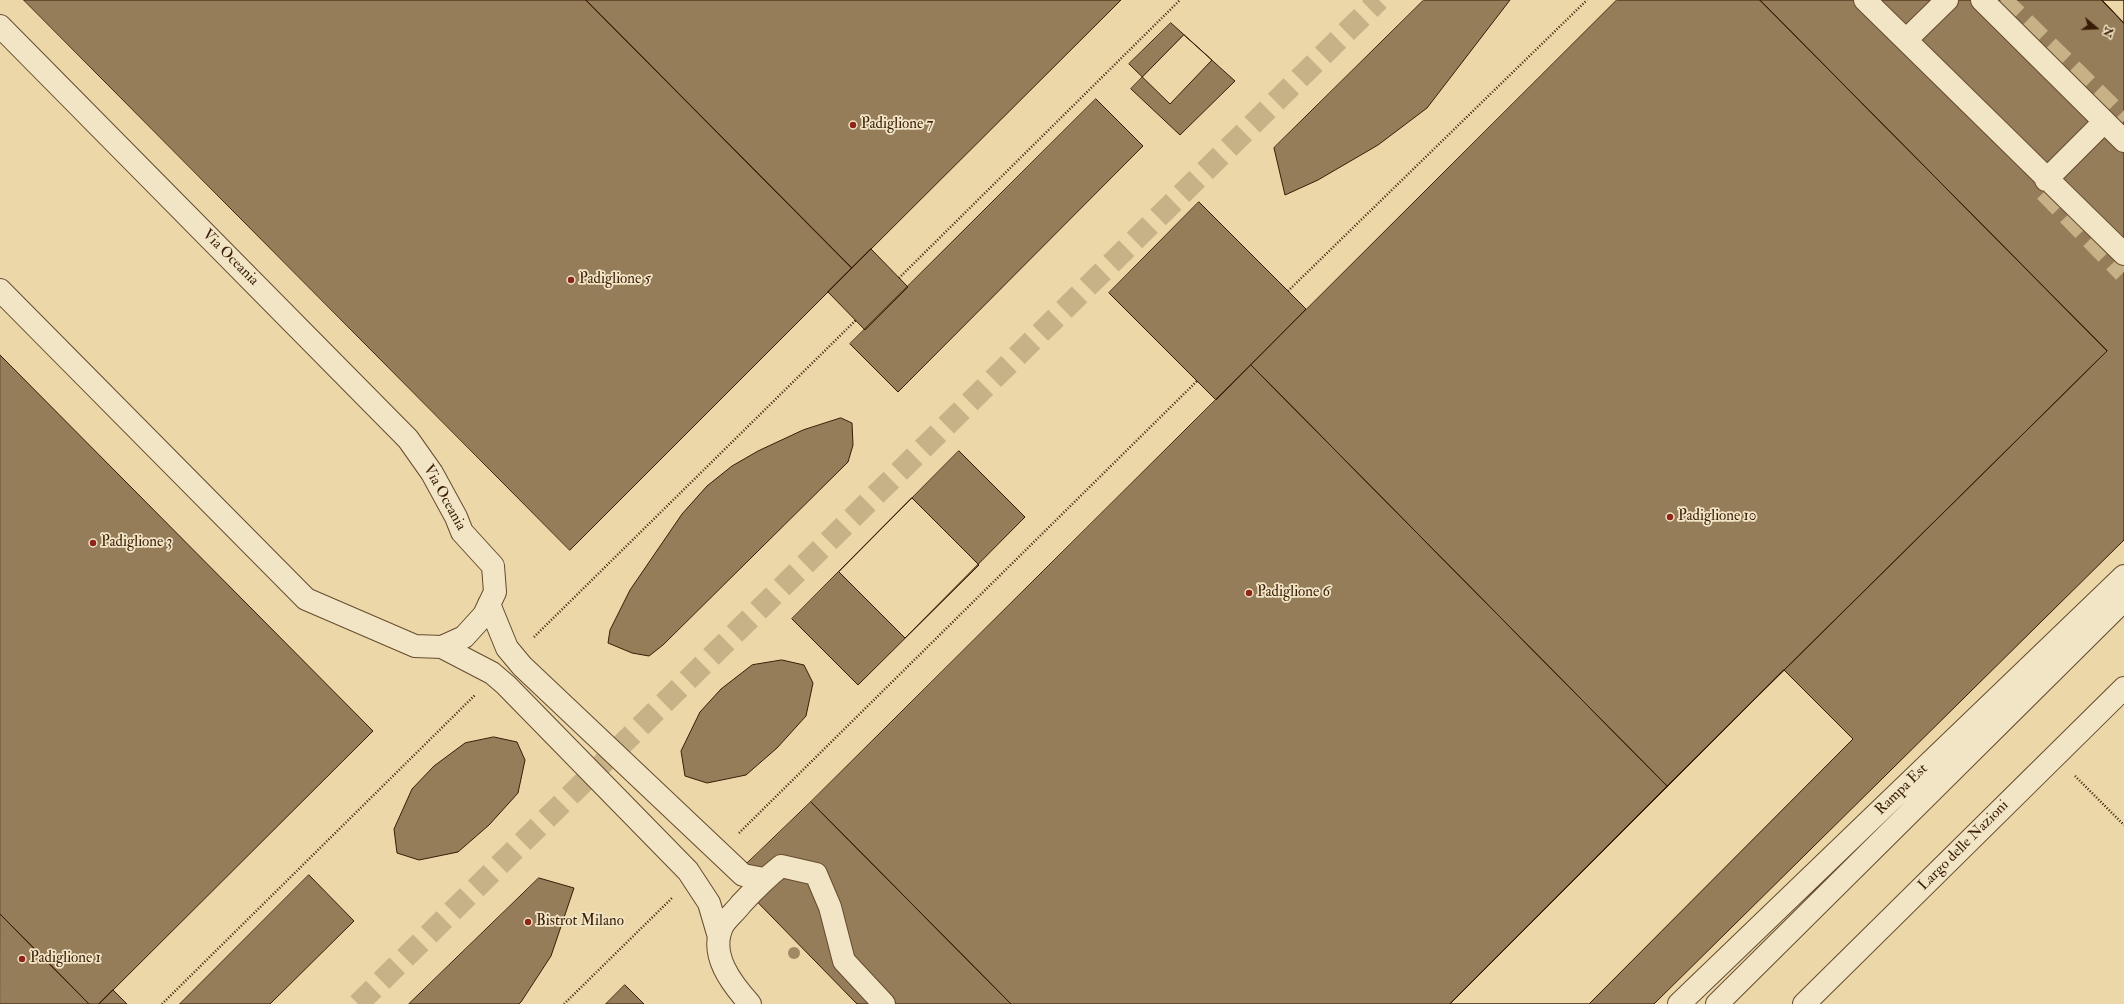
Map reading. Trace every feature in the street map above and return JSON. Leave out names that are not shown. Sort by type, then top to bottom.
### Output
[{"type":"lane","points":[[1865,0],[2046,180],[2124,254]]},
{"type":"lane","points":[[1906,40],[1947,0]]},
{"type":"lane","points":[[1982,0],[2124,142]]},
{"type":"lane","name":"Via Oceania","points":[[0,26],[408,439],[432,473],[456,517],[462,532],[493,566],[495,592],[484,615],[464,637],[442,648]]},
{"type":"lane","points":[[2046,180],[2104,122]]},
{"type":"lane","points":[[0,290],[306,599],[416,646],[442,648],[492,673],[506,685],[692,878],[709,903],[719,937],[720,957],[731,982],[750,1004]]},
{"type":"lane","name":"Rampa Est","points":[[1679,1004],[2124,576]]},
{"type":"lane","points":[[1718,1004],[2124,600]]},
{"type":"lane","points":[[489,604],[507,648],[522,666],[743,875],[764,879]]},
{"type":"lane","name":"Largo delle Nazioni","points":[[1804,1004],[2124,688]]},
{"type":"lane","points":[[719,937],[723,924],[764,879],[781,866],[816,874],[830,907],[844,961],[884,1004]]},
{"type":"path","points":[[899,278],[1180,0]]},
{"type":"path","points":[[1288,292],[1586,0]]},
{"type":"path","points":[[719,852],[1197,381]]},
{"type":"path","points":[[564,1004],[692,878]]},
{"type":"building","name":"Padiglione 5","points":[[24,0],[586,0],[852,268],[570,550]]},
{"type":"building","name":"Padiglione 7","points":[[586,0],[1121,0],[852,268]]},
{"type":"building","points":[[1424,0],[1510,0],[1427,108],[1378,145],[1318,180],[1285,195],[1274,148]]},
{"type":"building","name":"Padiglione 10","points":[[1617,0],[1760,0],[2107,351],[1667,786],[1251,365]]},
{"type":"building","points":[[1760,0],[2102,0],[2124,23],[2124,540],[1654,1004],[1450,1004],[1784,670],[2107,351]]},
{"type":"building","points":[[2102,0],[2124,0],[2124,23]]},
{"type":"building","points":[[2102,0],[2124,0],[2124,23]]},
{"type":"building","points":[[1171,23],[1212,60],[1170,104],[1129,64]]},
{"type":"building","points":[[1184,35],[1235,81],[1180,135],[1131,89]]},
{"type":"building","points":[[1096,99],[1143,146],[898,392],[850,344]]},
{"type":"building","points":[[1199,202],[1306,309],[1216,400],[1109,293]]},
{"type":"building","points":[[871,249],[908,287],[865,330],[828,292]]},
{"type":"building","name":"Padiglione 3","points":[[0,355],[373,731],[99,1004],[89,1004],[0,914]]},
{"type":"building","name":"Padiglione 6","points":[[1251,365],[1667,786],[1450,1004],[1011,1004],[811,802]]},
{"type":"building","points":[[841,418],[852,423],[853,445],[848,462],[663,645],[649,656],[632,653],[608,643],[610,630],[630,590],[682,514],[707,486],[732,466],[758,451],[803,430]]},
{"type":"building","points":[[959,451],[1025,517],[905,638],[839,572]]},
{"type":"building","points":[[912,498],[979,565],[858,685],[792,619]]},
{"type":"building","points":[[782,660],[804,665],[813,683],[806,716],[777,748],[746,775],[707,783],[685,776],[681,751],[700,712],[721,689],[752,665]]},
{"type":"building","points":[[1784,670],[1853,739],[1589,1004],[1450,1004]]},
{"type":"building","points":[[494,737],[517,742],[525,760],[518,793],[489,825],[458,852],[419,860],[397,853],[394,829],[412,789],[434,766],[465,743]]},
{"type":"building","points":[[811,802],[1011,1004],[857,1004],[733,877]]},
{"type":"building","points":[[309,875],[354,921],[270,1004],[180,1004]]},
{"type":"building","name":"Bistrot Milano","points":[[539,878],[574,888],[551,956],[519,1004],[409,1004]]},
{"type":"building","name":"Padiglione 1","points":[[0,914],[89,1004],[0,1004]]},
{"type":"building","points":[[625,985],[644,1004],[606,1004]]},
{"type":"building","points":[[113,990],[127,1004],[99,1004]]},
{"type":"tunnel","points":[[358,1004],[1379,0]]},
{"type":"tunnel","points":[[2001,0],[2124,121]]},
{"type":"tunnel","points":[[2045,191],[2124,272]]},
{"type":"place","name":"Padiglione 7","points":[[853,125]]},
{"type":"place","name":"Padiglione 5","points":[[571,280]]},
{"type":"place","name":"Padiglione 10","points":[[1670,517]]},
{"type":"place","name":"Padiglione 3","points":[[93,543]]},
{"type":"place","name":"Padiglione 6","points":[[1249,593]]},
{"type":"place","name":"Bistrot Milano","points":[[528,922]]},
{"type":"place","name":"Padiglione 1","points":[[22,959]]}]
